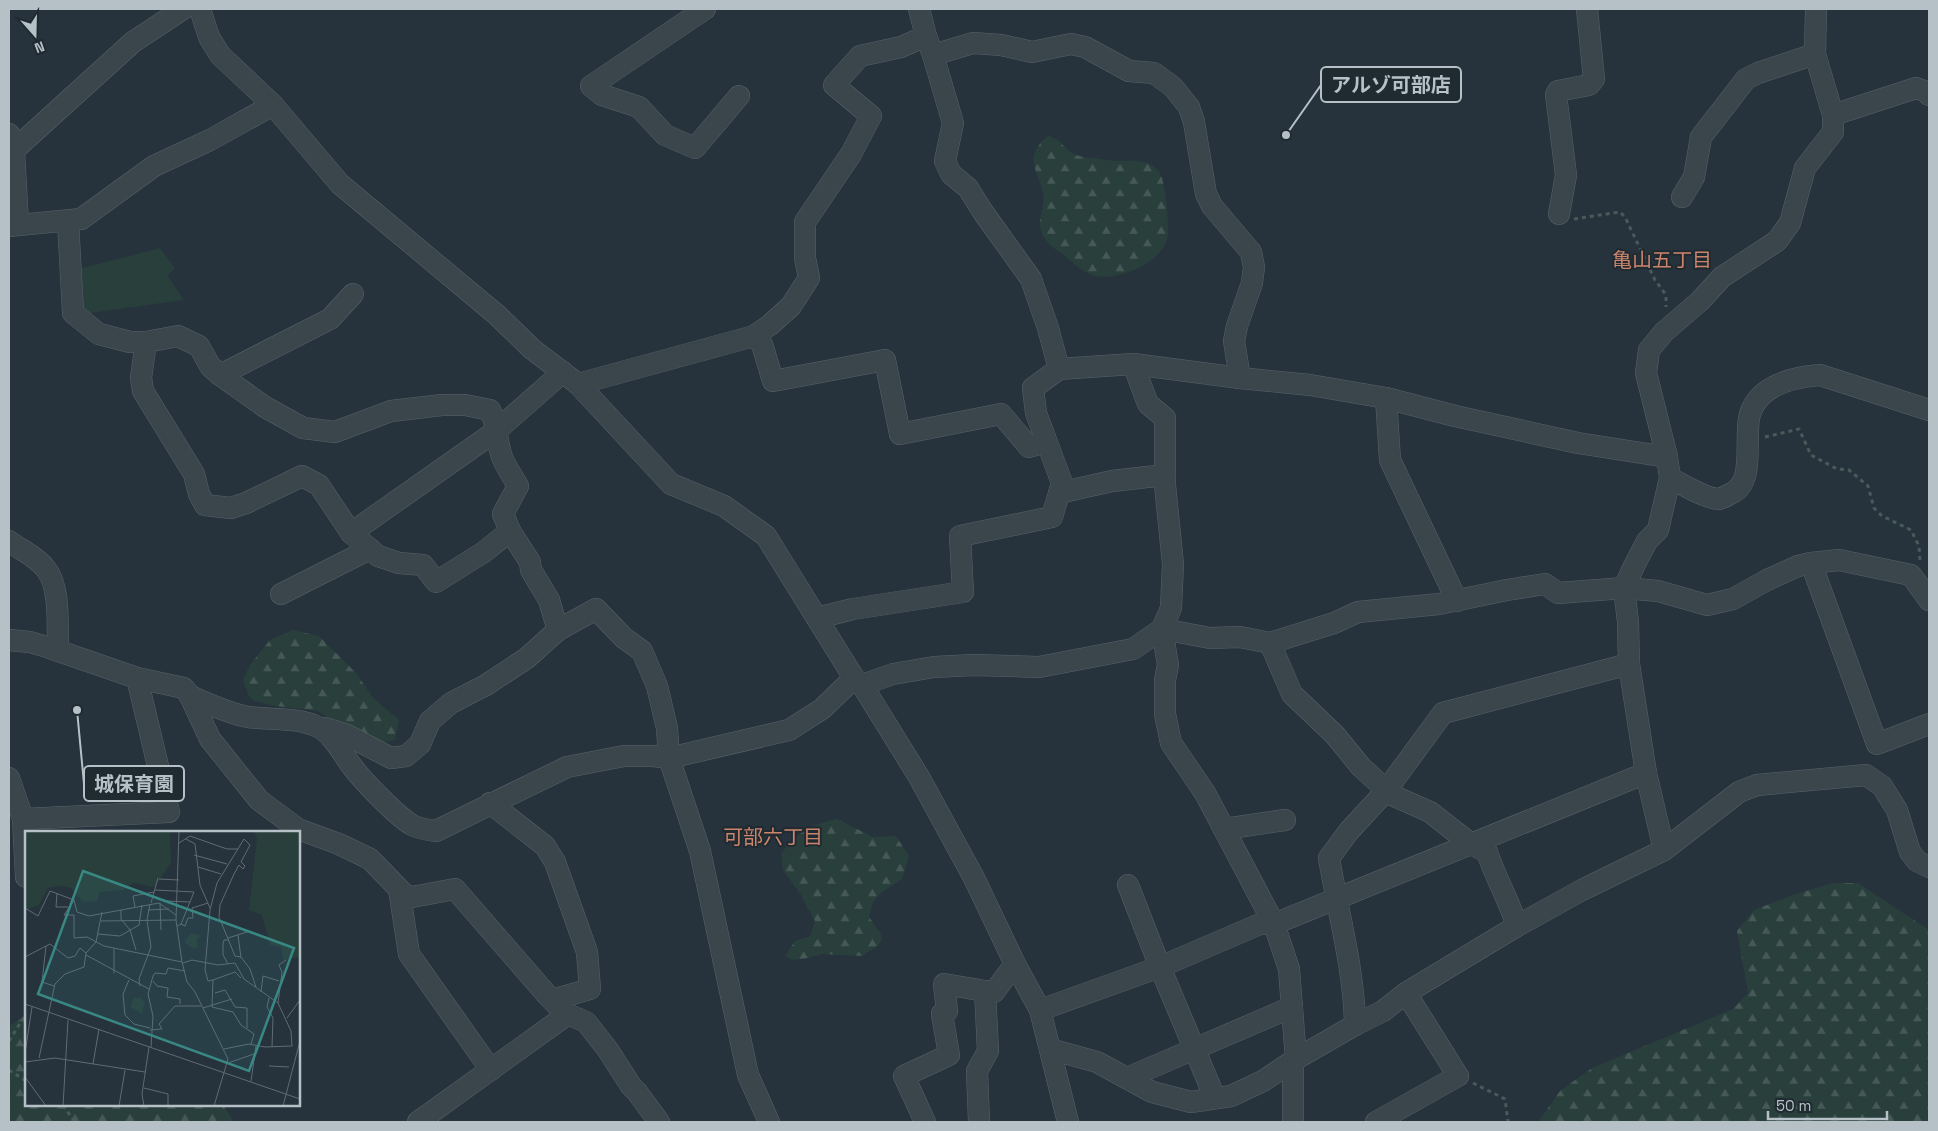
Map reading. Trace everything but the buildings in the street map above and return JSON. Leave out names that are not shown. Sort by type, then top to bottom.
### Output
[{"type":"street","points":[[183,9],[133,42],[12,142],[13,225],[81,219],[154,166],[210,140],[273,104]]},
{"type":"street","points":[[200,9],[209,37],[220,55],[273,104],[340,184],[497,314],[532,349],[571,378],[671,484],[724,506],[766,536],[919,776],[974,878],[1015,964],[1040,1010],[1068,1122]]},
{"type":"street","points":[[705,9],[591,86],[602,95],[639,108],[665,135],[695,148],[739,96]]},
{"type":"street","points":[[919,9],[953,123],[945,161],[951,174],[968,188],[982,212],[1031,279],[1048,328],[1059,369]]},
{"type":"street","points":[[1559,214],[1566,176],[1556,95],[1558,91],[1589,85],[1594,79],[1587,9]]},
{"type":"street","points":[[1664,850],[1646,773],[1629,664],[1628,622],[1624,588],[1647,541],[1658,530],[1670,478],[1667,457],[1646,373],[1649,350],[1664,332],[1700,301],[1722,277],[1777,241],[1790,223],[1805,168],[1833,132],[1833,115],[1815,54],[1816,9]]},
{"type":"street","points":[[351,533],[571,378],[609,375],[739,342],[754,336],[770,325],[791,306],[809,278],[804,258],[805,222],[851,154],[871,116],[834,85],[860,56],[901,47],[973,43],[1001,45],[1032,52],[1071,44],[1085,47],[1129,71],[1154,73],[1173,87],[1189,107],[1194,122],[1206,194],[1212,206],[1251,252],[1254,268],[1252,283],[1237,326],[1234,341],[1240,378]]},
{"type":"street","points":[[1682,197],[1694,177],[1701,137],[1746,79],[1758,73],[1815,54]]},
{"type":"street","points":[[1833,115],[1916,88],[1927,92],[1929,95]]},
{"type":"street","points":[[68,221],[73,313],[99,334],[130,342],[146,342],[178,336],[199,346],[210,366],[220,375],[265,407],[303,428],[335,432],[391,411],[442,405],[465,405],[490,410],[496,423],[502,457],[518,486],[503,514],[510,531],[530,562],[531,570],[549,600],[558,630]]},
{"type":"street","points":[[220,375],[330,320],[353,294]]},
{"type":"street","points":[[754,336],[762,344],[773,381],[885,360],[900,434],[1001,414],[1029,448],[1046,442]]},
{"type":"street","points":[[146,342],[141,378],[143,391],[194,474],[199,494],[205,505],[231,508],[238,506],[302,476],[319,485],[351,533],[378,556],[400,564],[423,565],[436,582],[484,552],[510,531]]},
{"type":"street","points":[[316,726],[336,742],[352,766],[381,798],[412,825],[424,830],[436,831],[567,767],[624,756],[669,758],[789,730],[822,709],[858,682],[934,667],[974,665],[1040,667],[1133,649],[1162,629],[1171,608],[1173,564],[1165,475],[1165,418],[1148,404],[1133,364]]},
{"type":"street","points":[[817,618],[853,609],[963,592],[960,536],[1052,517],[1062,483],[1036,413],[1033,388],[1059,369],[1133,364],[1310,385],[1386,398],[1455,416],[1578,443],[1667,457]]},
{"type":"street","points":[[1670,478],[1702,494],[1719,499],[1737,492],[1746,476],[1750,413],[1759,398],[1775,385],[1804,376],[1820,375],[1929,410]]},
{"type":"street","points":[[1386,398],[1390,460],[1457,601]]},
{"type":"street","points":[[1059,493],[1112,480],[1165,475]]},
{"type":"street","points":[[9,541],[48,571],[56,593],[58,650]]},
{"type":"street","points":[[281,594],[370,549]]},
{"type":"street","points":[[1162,629],[1210,638],[1240,637],[1270,643],[1334,623],[1358,612],[1457,601],[1545,584],[1558,593],[1624,588],[1658,591],[1707,605],[1733,599],[1767,580],[1798,566],[1838,560],[1910,575],[1929,600]]},
{"type":"street","points":[[1811,563],[1877,744],[1929,724]]},
{"type":"street","points":[[190,696],[227,711],[247,716],[294,721],[347,735],[391,758],[406,756],[420,744],[430,721],[451,703],[486,685],[527,658],[558,630],[596,609],[624,638],[642,651],[657,686],[667,728],[669,758],[700,850],[748,1075],[769,1122]]},
{"type":"street","points":[[1162,629],[1168,665],[1165,680],[1164,714],[1172,744],[1205,793],[1274,924],[1289,970],[1294,1060],[1293,1122]]},
{"type":"street","points":[[9,640],[30,642],[137,678],[184,688],[190,696],[210,739],[259,800],[298,829],[370,858],[405,895],[412,897],[455,889],[507,951],[560,1007],[586,1022],[659,1122]]},
{"type":"street","points":[[1270,643],[1292,694],[1335,735],[1361,767],[1386,792],[1430,812],[1471,844],[1486,852],[1511,905],[1517,926]]},
{"type":"street","points":[[1355,1024],[1354,996],[1347,945],[1335,898],[1329,858],[1349,832],[1386,792],[1443,713],[1629,664]]},
{"type":"street","points":[[23,819],[169,812],[137,678]]},
{"type":"street","points":[[1040,1010],[1160,967],[1260,924],[1274,924],[1646,773]]},
{"type":"street","points":[[1050,1049],[1097,1062],[1152,1092],[1191,1102],[1230,1096],[1263,1081],[1294,1060],[1355,1024],[1383,1011],[1406,993],[1517,926],[1582,890],[1664,850],[1739,792],[1757,785],[1866,775],[1882,786],[1897,810],[1910,852],[1917,861],[1928,862]]},
{"type":"street","points":[[9,778],[23,819],[25,858]]},
{"type":"street","points":[[418,1122],[490,1070],[560,1007],[590,989],[587,952],[555,862],[545,846],[490,803]]},
{"type":"street","points":[[1224,829],[1285,820]]},
{"type":"street","points":[[1128,885],[1215,1098]]},
{"type":"street","points":[[399,889],[409,954],[490,1070]]},
{"type":"street","points":[[925,1122],[904,1076],[949,1055],[942,1014],[947,1010],[944,984],[994,992],[1015,964]]},
{"type":"street","points":[[979,1122],[977,1071],[988,1050],[985,992]]},
{"type":"street","points":[[1376,1122],[1458,1076],[1406,993]]},
{"type":"street","points":[[1127,1078],[1292,1007]]},
{"type":"path","points":[[1559,214],[1566,221],[1620,212],[1625,217],[1655,280],[1666,295],[1664,332]]},
{"type":"path","points":[[1748,440],[1799,429],[1811,456],[1837,469],[1849,470],[1862,480],[1868,486],[1874,508],[1882,516],[1911,530],[1918,546],[1920,566],[1916,581]]},
{"type":"path","points":[[9,1041],[25,1016]]},
{"type":"path","points":[[9,1070],[25,1080]]},
{"type":"path","points":[[1458,1076],[1505,1099],[1508,1122]]},
{"type":"path","points":[[64,1106],[76,1122]]},
{"type":"green space","points":[[1048,136],[1079,156],[1113,161],[1138,161],[1153,165],[1158,170],[1164,189],[1168,229],[1165,244],[1159,253],[1138,268],[1114,276],[1102,277],[1092,275],[1077,266],[1047,242],[1042,235],[1040,226],[1044,198],[1035,170],[1034,157],[1040,143]]},
{"type":"green space","points":[[160,248],[175,269],[167,275],[184,300],[83,314],[75,270]]},
{"type":"green space","points":[[293,630],[319,636],[356,673],[374,699],[399,720],[395,740],[373,745],[364,742],[318,711],[276,706],[254,701],[249,696],[243,680],[250,665],[270,640]]},
{"type":"green space","points":[[837,819],[873,837],[896,836],[909,856],[902,879],[882,892],[873,902],[869,917],[881,934],[882,939],[879,945],[862,956],[822,954],[793,960],[785,956],[795,941],[810,936],[815,921],[801,895],[783,870],[781,854],[805,830]]},
{"type":"green space","points":[[1833,883],[1858,883],[1929,930],[1929,1122],[1538,1122],[1560,1091],[1592,1068],[1733,1009],[1748,993],[1737,931],[1754,910],[1796,894]]},
{"type":"green space","points":[[25,1017],[25,1106],[224,1106],[234,1122],[9,1122],[9,1026]]},
{"type":"place","name":"アルゾ可部店","points":[[1286,135]]},
{"type":"place","name":"城保育園","points":[[77,710]]},
{"type":"district","name":"亀山五丁目","points":[[1662,260]]},
{"type":"district","name":"可部六丁目","points":[[773,837]]}]
